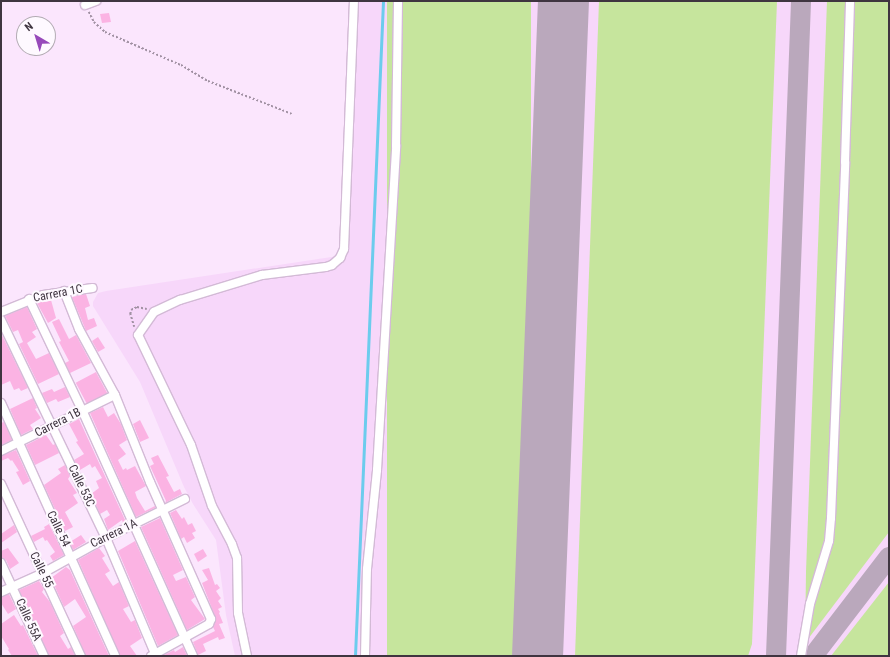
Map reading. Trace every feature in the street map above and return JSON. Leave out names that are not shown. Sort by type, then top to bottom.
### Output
[{"type":"street","points":[[85,5],[96,1]]},
{"type":"street","points":[[247,656],[238,613],[237,558],[232,544],[212,506],[191,445],[138,335],[150,316],[156,310],[193,296],[262,275],[332,265],[340,258],[344,249],[354,1]]},
{"type":"street","points":[[365,656],[367,569],[377,470],[396,146],[398,1]]},
{"type":"street","points":[[801,656],[810,604],[829,541],[831,518],[850,1]]},
{"type":"street","name":"Carrera 1C","points":[[1,312],[29,299],[64,291],[93,288]]},
{"type":"street","points":[[64,291],[79,329],[116,395],[163,510]]},
{"type":"street","points":[[29,299],[82,410],[193,656]]},
{"type":"street","name":"Calle 53C","points":[[1,320],[106,538],[154,655],[185,638],[211,621],[192,573],[163,510]]},
{"type":"street","name":"Carrera 1B","points":[[1,451],[82,410],[116,395]]},
{"type":"street","name":"Calle 54","points":[[1,403],[20,442],[45,502],[71,556],[115,656]]},
{"type":"street","name":"Calle 55","points":[[1,484],[81,656]]},
{"type":"street","name":"Carrera 1A","points":[[1,592],[43,573],[71,556],[185,499]]},
{"type":"street","name":"Calle 55A","points":[[1,563],[44,656]]},
{"type":"path","points":[[85,5],[94,22],[105,32],[181,65],[208,81],[292,114]]},
{"type":"path","points":[[138,335],[132,320],[131,310],[137,308],[156,310]]},
{"type":"shaded area","points":[[350,1],[889,1],[889,656],[235,656],[226,615],[216,540],[184,487],[140,382],[93,306],[93,302],[98,293],[106,291],[338,256],[340,252]]},
{"type":"green space","points":[[387,1],[531,1],[531,656],[387,656]]},
{"type":"green space","points":[[599,1],[777,1],[752,644],[748,656],[575,656]]},
{"type":"green space","points":[[827,1],[889,1],[889,532],[805,643],[806,572]]},
{"type":"green space","points":[[889,582],[889,656],[831,656]]},
{"type":"building","points":[[109,13],[111,22],[102,23],[100,14]]},
{"type":"building","points":[[86,294],[90,306],[85,308],[88,320],[94,318],[97,326],[86,331],[72,297]]},
{"type":"building","points":[[51,300],[56,318],[48,323],[37,303]]},
{"type":"building","points":[[27,307],[37,329],[32,332],[36,337],[27,343],[36,359],[49,353],[59,374],[38,384],[19,344],[23,342],[18,330],[13,332],[5,316]]},
{"type":"building","points":[[59,319],[69,339],[76,335],[91,363],[70,373],[65,363],[69,361],[59,342],[61,341],[52,322]]},
{"type":"building","points":[[1,333],[28,388],[21,391],[19,388],[14,390],[10,381],[1,385]]},
{"type":"building","points":[[98,337],[105,348],[98,352],[92,341]]},
{"type":"building","points":[[96,372],[107,393],[87,404],[76,383]]},
{"type":"building","points":[[65,387],[70,397],[58,402],[56,399],[47,403],[42,393],[52,389],[54,392]]},
{"type":"building","points":[[33,398],[37,408],[35,409],[41,418],[30,425],[33,429],[21,435],[10,409]]},
{"type":"building","points":[[103,407],[108,417],[114,413],[121,424],[127,440],[119,445],[126,454],[118,460],[123,470],[126,468],[127,470],[135,466],[146,486],[135,492],[137,498],[145,511],[155,506],[155,508],[136,517],[90,413]]},
{"type":"building","points":[[79,419],[126,522],[123,523],[122,520],[108,530],[104,519],[110,515],[107,510],[100,514],[91,494],[99,488],[96,481],[102,478],[95,466],[92,468],[90,464],[80,470],[74,460],[84,454],[76,442],[78,441],[69,424]]},
{"type":"building","points":[[140,420],[149,438],[140,442],[133,424]]},
{"type":"building","points":[[4,422],[12,440],[1,445],[1,423]]},
{"type":"building","points":[[46,435],[53,445],[55,444],[59,453],[35,465],[26,445]]},
{"type":"building","points":[[16,450],[30,481],[23,485],[16,472],[19,471],[12,460],[11,461],[8,458],[1,461],[1,456]]},
{"type":"building","points":[[158,455],[169,476],[166,477],[174,492],[180,489],[182,494],[165,503],[166,501],[150,466],[154,464],[151,458]]},
{"type":"building","points":[[65,465],[70,476],[68,479],[77,493],[73,495],[78,503],[65,512],[73,527],[65,531],[44,485],[61,473],[58,469]]},
{"type":"building","points":[[176,510],[182,519],[184,517],[188,525],[192,523],[196,531],[192,533],[195,538],[187,543],[184,537],[181,539],[170,513]]},
{"type":"building","points":[[160,518],[183,570],[173,575],[176,581],[186,577],[195,597],[191,600],[205,619],[187,630],[141,527]]},
{"type":"building","points":[[49,524],[64,555],[53,561],[50,556],[55,552],[47,540],[45,541],[43,537],[34,542],[31,536],[45,529],[44,527]]},
{"type":"building","points":[[14,525],[17,532],[1,543],[1,534]]},
{"type":"building","points":[[81,535],[86,542],[73,550],[70,542]]},
{"type":"building","points":[[135,541],[178,635],[158,646],[118,551]]},
{"type":"building","points":[[8,548],[19,563],[10,569],[6,560],[1,558],[1,551]]},
{"type":"building","points":[[99,548],[105,556],[102,558],[110,571],[105,574],[113,586],[119,582],[129,606],[123,609],[131,622],[135,620],[142,638],[130,646],[137,656],[120,656],[78,560]]},
{"type":"building","points":[[203,549],[207,556],[198,562],[194,554]]},
{"type":"building","points":[[66,567],[70,570],[109,656],[86,656],[73,626],[86,617],[75,599],[64,607],[51,578]]},
{"type":"building","points":[[209,568],[215,585],[217,584],[220,588],[216,591],[221,598],[218,601],[222,607],[218,609],[223,623],[219,624],[225,638],[219,640],[218,637],[203,644],[206,651],[198,655],[193,642],[215,631],[213,627],[216,619],[202,583],[208,580],[202,570]]},
{"type":"building","points":[[39,581],[44,589],[42,592],[50,602],[64,633],[60,636],[68,649],[71,647],[75,656],[49,656],[19,590]]},
{"type":"building","points":[[9,594],[16,609],[8,614],[1,603],[1,597]]},
{"type":"building","points":[[14,615],[21,626],[23,625],[38,656],[12,656],[8,650],[9,649],[1,636],[1,624]]},
{"type":"building","points":[[183,647],[187,656],[162,656],[174,650],[175,652]]},
{"type":"waterway","points":[[355,656],[383,1]]},
{"type":"taxiway","points":[[776,656],[801,1]]},
{"type":"taxiway","points":[[813,656],[889,557]]},
{"type":"runway","points":[[537,656],[563,1]]}]
